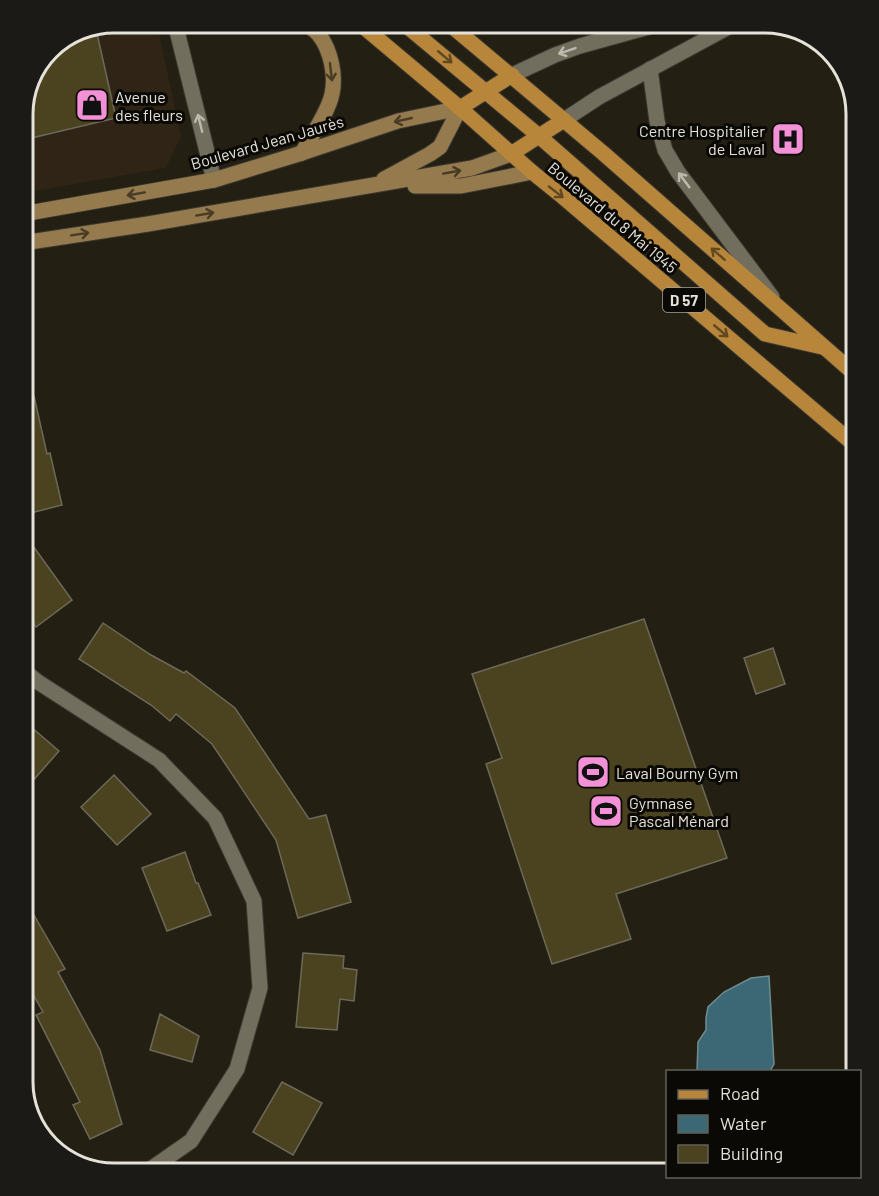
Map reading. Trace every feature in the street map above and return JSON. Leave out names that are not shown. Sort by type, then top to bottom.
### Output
[{"type":"main road","points":[[302,153],[332,95],[333,77],[328,54],[317,33]]},
{"type":"main road","name":"Boulevard du 8 Mai 1945","points":[[372,33],[532,172],[846,438]]},
{"type":"main road","points":[[415,33],[539,136],[765,334],[825,348]]},
{"type":"main road","points":[[460,33],[512,75],[846,366]]},
{"type":"main road","name":"Boulevard Jean Jaurès","points":[[33,212],[214,180],[398,121],[460,108],[512,75]]},
{"type":"main road","points":[[374,185],[440,147],[460,108]]},
{"type":"main road","points":[[33,241],[472,168],[512,154],[564,120]]},
{"type":"main road","points":[[374,185],[461,186],[532,172]]},
{"type":"street","points":[[178,33],[214,180]]},
{"type":"street","points":[[512,75],[555,55],[627,33]]},
{"type":"street","points":[[564,120],[599,97],[717,33]]},
{"type":"street","points":[[650,69],[657,121],[665,150],[678,172],[783,310]]},
{"type":"street","points":[[33,677],[159,760],[215,818],[254,901],[260,988],[237,1070],[191,1141],[159,1163]]},
{"type":"shaded area","points":[[114,33],[159,33],[181,136],[166,168],[33,191],[33,109],[36,93],[41,78],[61,53],[88,37]]},
{"type":"water","points":[[769,976],[774,1064],[771,1070],[697,1070],[698,1042],[706,1030],[708,1007],[724,992],[751,978]]},
{"type":"building","points":[[97,35],[116,118],[33,138],[33,109],[41,78],[61,53],[88,37]]},
{"type":"building","points":[[33,396],[62,505],[33,512]]},
{"type":"building","points":[[33,546],[72,600],[36,627],[33,623]]},
{"type":"building","name":"Gymnase Pascal Ménard","points":[[644,619],[727,858],[616,894],[631,939],[552,964],[486,764],[502,758],[472,674]]},
{"type":"building","points":[[103,623],[151,655],[184,673],[186,671],[235,708],[309,819],[326,815],[351,902],[298,918],[276,840],[212,744],[176,714],[170,721],[151,705],[79,659]]},
{"type":"building","points":[[773,648],[785,684],[756,694],[744,658]]},
{"type":"building","points":[[33,729],[59,751],[33,781]]},
{"type":"building","points":[[114,775],[151,814],[117,845],[81,807]]},
{"type":"building","points":[[185,852],[211,915],[167,931],[142,868]]},
{"type":"building","points":[[33,913],[65,969],[58,972],[100,1050],[122,1124],[90,1139],[73,1105],[80,1102],[36,1015],[43,1012],[33,994]]},
{"type":"building","points":[[303,953],[344,956],[343,968],[357,970],[354,1001],[340,999],[337,1030],[296,1027]]},
{"type":"building","points":[[160,1014],[199,1036],[192,1062],[150,1050]]},
{"type":"building","points":[[282,1082],[322,1103],[293,1155],[253,1132]]},
{"type":"place","name":"Avenue des fleurs","points":[[92,105]]},
{"type":"place","name":"Centre Hospitalier de Laval","points":[[788,139]]},
{"type":"place","name":"Laval Bourny Gym","points":[[593,772]]},
{"type":"place","name":"Gymnase Pascal Ménard","points":[[606,811]]}]
